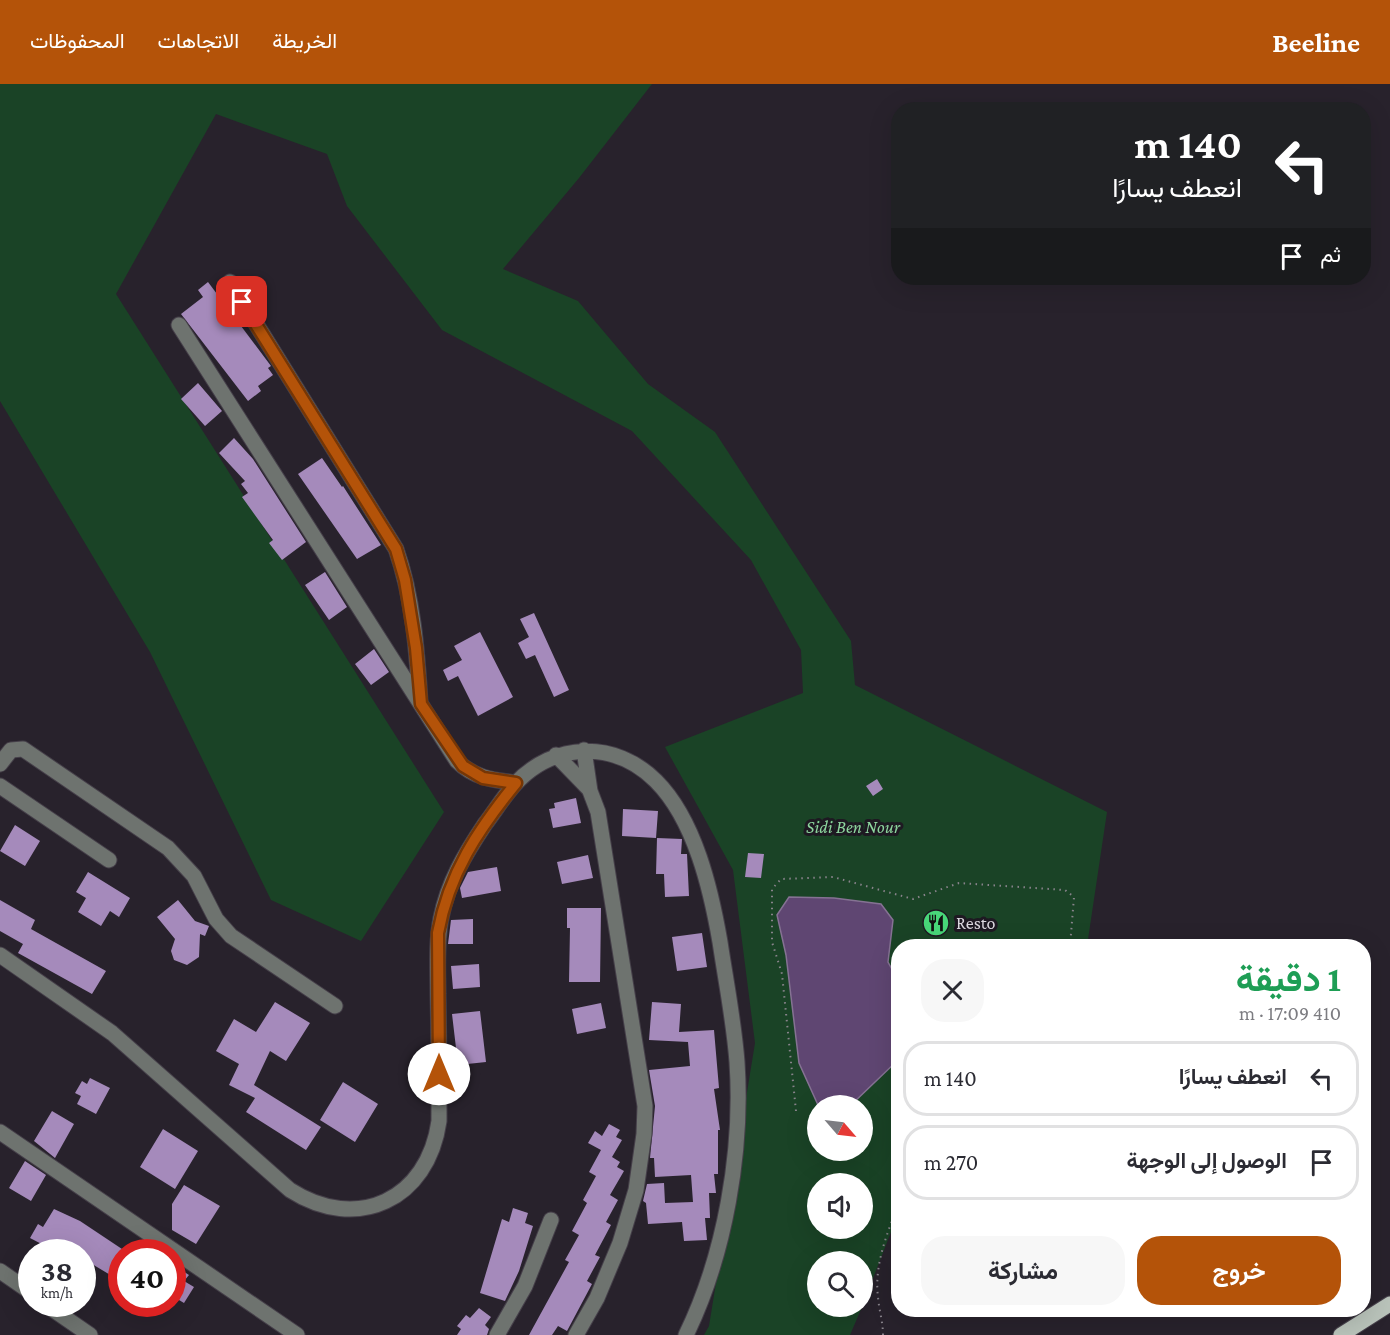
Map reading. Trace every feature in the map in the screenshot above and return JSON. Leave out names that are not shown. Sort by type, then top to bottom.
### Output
[{"type":"main road","points":[[1371,1316],[1390,1304]]},
{"type":"main road","points":[[1341,1335],[1369,1317]]},
{"type":"street","points":[[230,282],[396,549],[405,580],[416,648],[421,704]]},
{"type":"street","points":[[179,325],[463,766],[483,778],[516,783]]},
{"type":"street","points":[[0,764],[11,750],[23,749],[168,848],[194,876],[216,919],[231,936],[335,1006]]},
{"type":"street","points":[[0,955],[112,1033],[290,1190],[307,1201],[326,1208],[346,1210],[366,1208],[386,1202],[418,1177],[429,1160],[436,1141],[439,1121],[438,933],[442,913],[462,857],[516,783],[556,755],[585,750],[613,754],[630,761],[658,783],[693,843],[711,891],[732,1017],[737,1064],[732,1175],[724,1225],[710,1275],[686,1335]]},
{"type":"street","points":[[576,1335],[609,1271],[629,1217],[641,1162],[645,1106],[598,812],[590,791],[585,750]]},
{"type":"street","points":[[556,755],[590,791]]},
{"type":"street","points":[[0,786],[110,860]]},
{"type":"street","points":[[0,1132],[297,1335]]},
{"type":"street","points":[[497,1335],[525,1286],[551,1220]]},
{"type":"street","points":[[0,1271],[18,1283]]},
{"type":"street","points":[[64,1317],[90,1335]]},
{"type":"path","points":[[796,1111],[782,974],[772,942],[772,889],[781,879],[833,878],[913,899],[959,883],[1065,890],[1074,897],[1071,939]]},
{"type":"path","points":[[883,1335],[878,1298],[880,1265],[884,1241],[891,1223]]},
{"type":"green space","name":"Sidi Ben Nour","points":[[0,84],[652,84],[579,178],[503,269],[578,301],[648,384],[715,432],[851,641],[855,685],[1107,812],[1088,939],[891,939],[891,1232],[873,1278],[873,1251],[807,1251],[807,1317],[858,1317],[850,1335],[704,1335],[709,1326],[755,1043],[733,870],[665,747],[803,693],[801,650],[751,560],[632,431],[442,330],[347,206],[327,154],[216,114],[116,294],[444,812],[361,941],[271,900],[150,652],[0,401]]},
{"type":"shaded area","points":[[789,897],[834,898],[881,904],[893,920],[888,962],[891,967],[891,1067],[861,1095],[813,1095],[799,1063],[786,955],[777,915]]},
{"type":"building","points":[[208,282],[271,366],[268,368],[273,375],[258,386],[261,391],[248,401],[181,314],[203,297],[198,290]]},
{"type":"building","points":[[198,383],[222,411],[205,426],[181,399]]},
{"type":"building","points":[[234,438],[253,459],[306,542],[282,560],[269,543],[273,540],[242,497],[248,493],[241,484],[245,481],[219,453]]},
{"type":"building","points":[[322,458],[381,545],[357,559],[298,474]]},
{"type":"building","points":[[325,572],[347,607],[329,620],[305,585]]},
{"type":"building","points":[[534,613],[569,690],[554,697],[535,655],[526,659],[518,643],[529,637],[520,619]]},
{"type":"building","points":[[480,632],[513,697],[478,716],[458,676],[448,681],[443,670],[462,660],[454,646]]},
{"type":"building","points":[[374,649],[389,672],[371,685],[355,664]]},
{"type":"building","points":[[877,779],[883,789],[873,796],[866,786]]},
{"type":"building","points":[[576,798],[581,823],[553,828],[549,809],[555,808],[554,803]]},
{"type":"building","points":[[623,809],[658,811],[656,838],[622,836]]},
{"type":"building","points":[[15,825],[40,841],[25,866],[0,851]]},
{"type":"building","points":[[657,838],[682,839],[681,854],[687,854],[689,896],[665,897],[664,874],[656,874]]},
{"type":"building","points":[[748,853],[764,854],[761,878],[745,877]]},
{"type":"building","points":[[588,855],[593,878],[562,884],[557,862]]},
{"type":"building","points":[[497,867],[501,891],[462,898],[460,888],[468,872]]},
{"type":"building","points":[[88,872],[130,898],[119,917],[110,911],[101,926],[78,912],[86,898],[76,892]]},
{"type":"building","points":[[0,900],[35,920],[31,929],[106,971],[92,994],[18,953],[23,944],[0,931]]},
{"type":"building","points":[[178,900],[195,921],[209,926],[205,936],[200,934],[199,957],[187,965],[174,960],[171,951],[175,939],[157,917]]},
{"type":"building","points":[[567,908],[601,908],[600,982],[569,982],[570,928],[567,928]]},
{"type":"building","points":[[473,919],[473,944],[448,944],[451,920]]},
{"type":"building","points":[[702,933],[707,967],[677,971],[672,937]]},
{"type":"building","points":[[479,964],[480,987],[453,989],[451,966]]},
{"type":"building","points":[[275,1002],[310,1023],[286,1061],[270,1051],[254,1085],[321,1127],[306,1150],[246,1112],[255,1098],[229,1085],[239,1064],[216,1051],[234,1019],[256,1032]]},
{"type":"building","points":[[652,1002],[681,1004],[679,1032],[714,1030],[719,1088],[714,1089],[720,1130],[718,1130],[718,1174],[714,1174],[716,1193],[709,1193],[710,1218],[705,1218],[707,1240],[684,1241],[682,1222],[648,1224],[646,1203],[643,1201],[647,1184],[664,1183],[665,1203],[693,1202],[691,1175],[655,1177],[654,1158],[650,1158],[655,1106],[649,1070],[690,1066],[688,1042],[649,1040]]},
{"type":"building","points":[[601,1003],[606,1028],[577,1034],[572,1009]]},
{"type":"building","points":[[480,1011],[486,1062],[458,1065],[452,1014]]},
{"type":"building","points":[[90,1078],[110,1088],[96,1114],[77,1104],[81,1096],[75,1093],[82,1081],[87,1084]]},
{"type":"building","points":[[343,1082],[378,1104],[355,1142],[320,1120]]},
{"type":"building","points":[[52,1111],[74,1124],[55,1158],[34,1141]]},
{"type":"building","points":[[609,1124],[620,1130],[616,1137],[622,1140],[612,1157],[620,1162],[617,1167],[624,1171],[610,1195],[618,1200],[606,1222],[611,1225],[595,1255],[600,1257],[587,1281],[592,1284],[567,1331],[558,1326],[552,1335],[529,1335],[569,1262],[565,1260],[579,1235],[572,1231],[587,1203],[583,1200],[596,1176],[589,1172],[601,1150],[588,1143],[595,1131],[602,1136]]},
{"type":"building","points":[[163,1129],[198,1151],[175,1189],[140,1167]]},
{"type":"building","points":[[25,1161],[46,1175],[31,1201],[9,1188]]},
{"type":"building","points":[[184,1185],[220,1206],[196,1244],[172,1230],[172,1204]]},
{"type":"building","points":[[513,1208],[528,1213],[525,1223],[533,1226],[519,1271],[505,1301],[480,1293],[502,1219],[509,1222]]},
{"type":"building","points":[[54,1209],[80,1221],[108,1240],[108,1274],[96,1266],[96,1239],[30,1238],[38,1224],[43,1227]]},
{"type":"building","points":[[186,1282],[194,1287],[186,1300]]},
{"type":"building","points":[[479,1308],[491,1317],[485,1325],[489,1329],[487,1335],[457,1335],[461,1329],[457,1326],[466,1315],[470,1318]]},
{"type":"place","name":"Resto","points":[[936,923]]},
{"type":"route","points":[[242,302],[396,549],[405,580],[416,648],[421,704],[458,761],[469,771],[483,778],[516,783],[462,857],[447,894],[438,933],[439,1074]]}]
